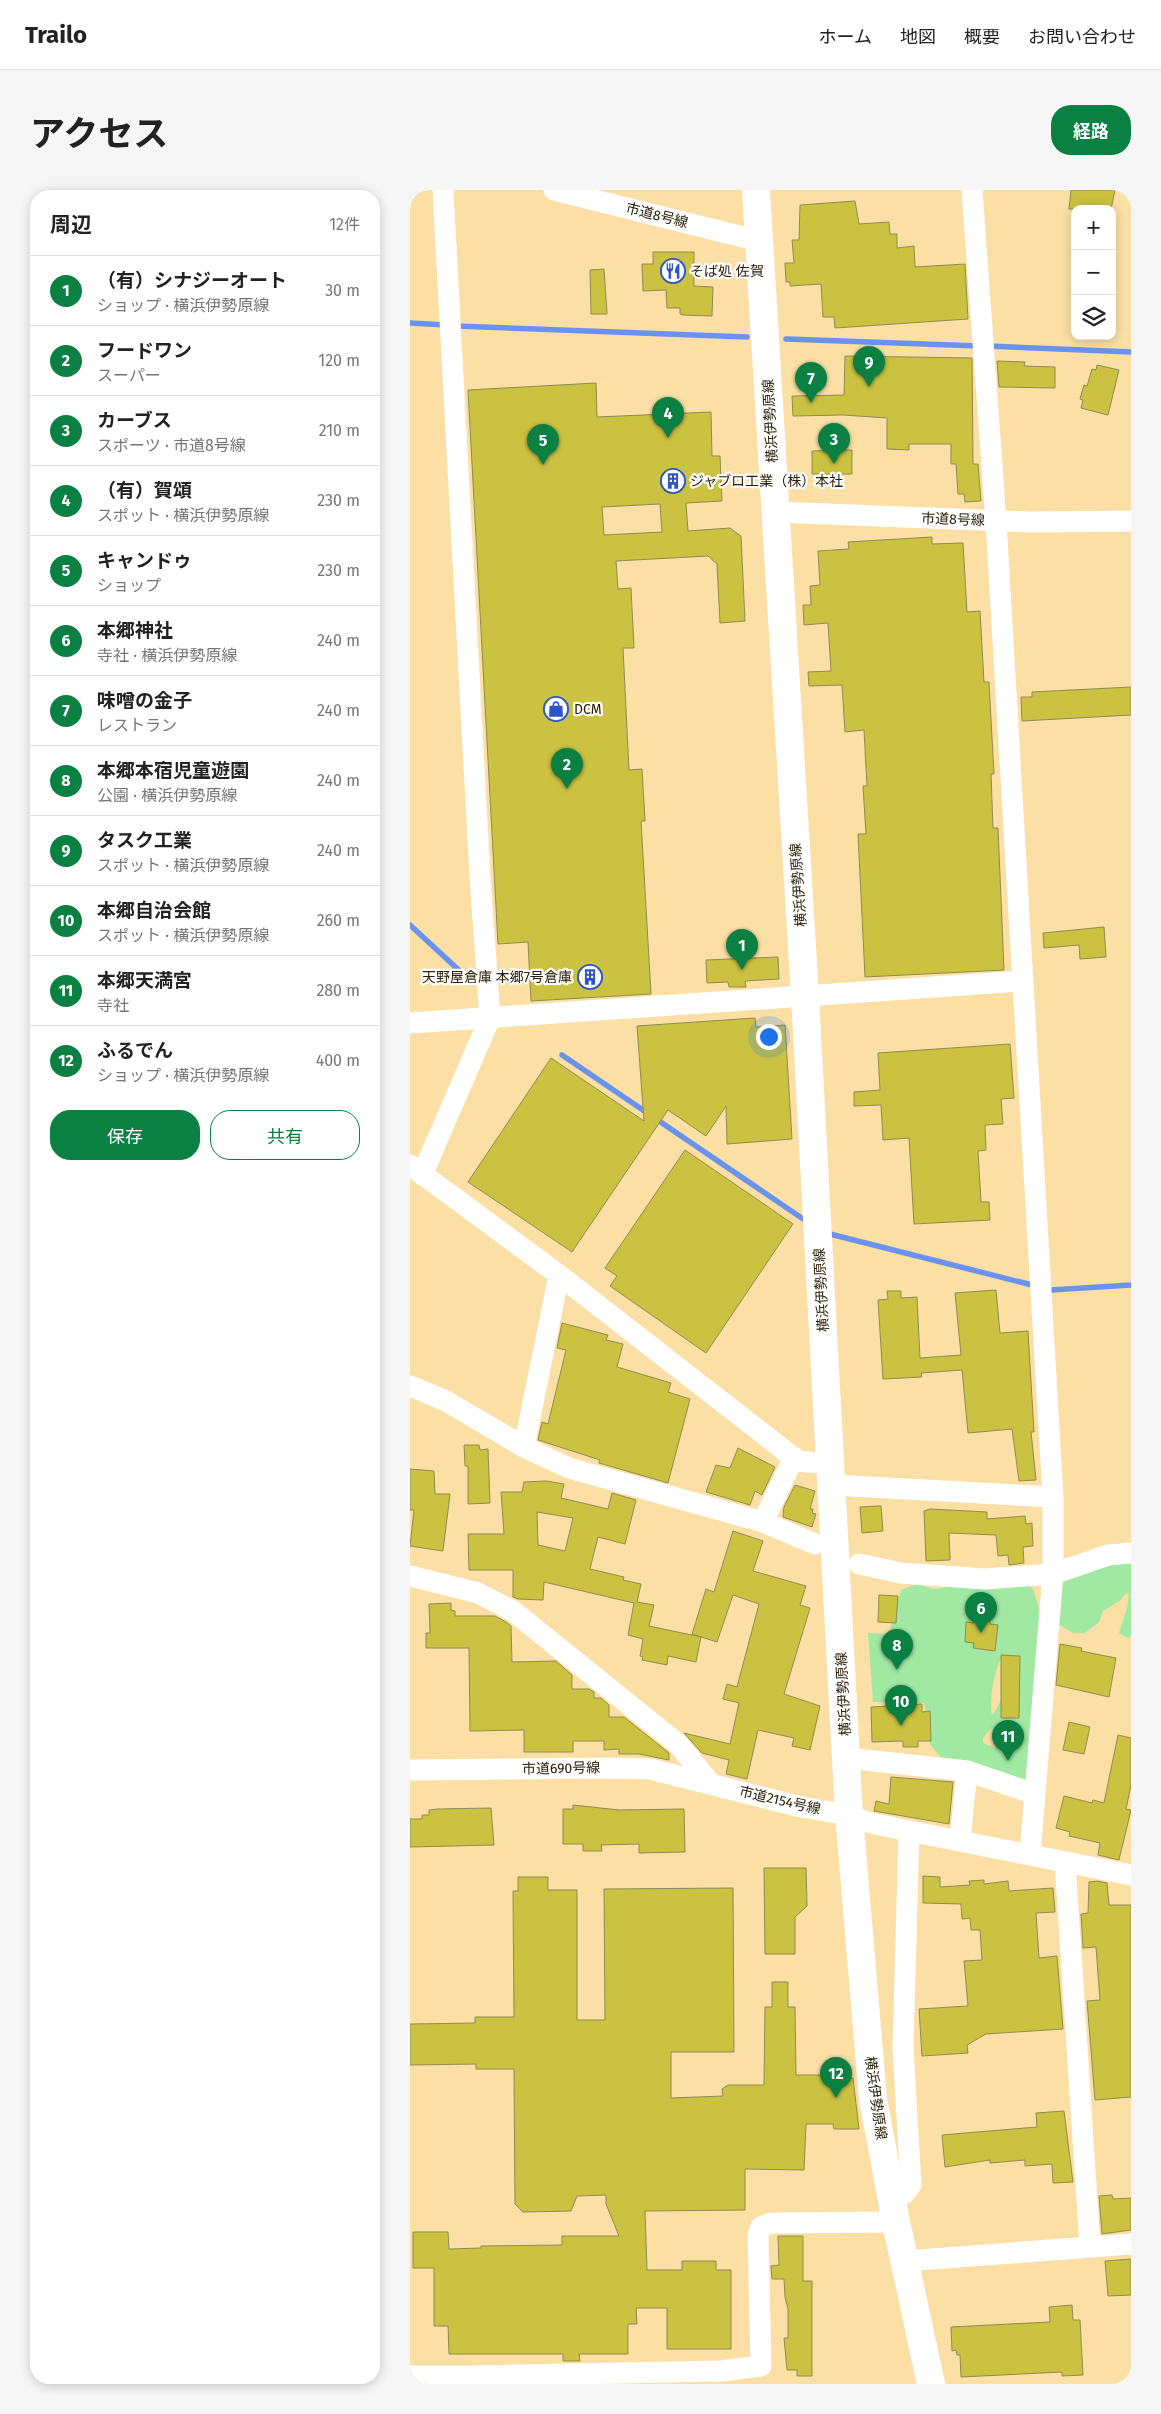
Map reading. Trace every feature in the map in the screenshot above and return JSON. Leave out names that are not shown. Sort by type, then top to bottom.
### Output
[{"type":"main road","name":"横浜伊勢原線","points":[[756,190],[805,996],[849,1815],[873,2099],[904,2260],[931,2384]]},
{"type":"street","points":[[442,190],[490,1018],[416,1170],[559,1275],[798,1461],[831,1475],[1053,1497]]},
{"type":"street","name":"市道8号線","points":[[554,190],[759,240]]},
{"type":"street","points":[[972,190],[996,521],[1053,1497],[1053,1574],[1030,1855]]},
{"type":"street","name":"市道8号線","points":[[776,512],[996,521],[1131,520]]},
{"type":"street","points":[[410,1023],[1023,981]]},
{"type":"street","points":[[524,1447],[559,1275]]},
{"type":"street","points":[[410,1386],[446,1401],[524,1447],[569,1468],[763,1522],[815,1544]]},
{"type":"street","points":[[763,1522],[794,1457]]},
{"type":"street","points":[[859,1564],[901,1572],[985,1579],[1053,1574],[1108,1554],[1131,1553]]},
{"type":"street","points":[[410,1576],[478,1593],[513,1611],[678,1744],[711,1784]]},
{"type":"street","points":[[846,1758],[967,1770],[1036,1794]]},
{"type":"street","name":"市道690号線","points":[[410,1770],[650,1769],[711,1784]]},
{"type":"street","points":[[960,1841],[967,1770]]},
{"type":"street","name":"市道2154号線","points":[[711,1784],[801,1807],[849,1815],[867,1822],[1131,1875]]},
{"type":"street","points":[[410,2376],[471,2380],[720,2371],[761,2366],[758,2235],[761,2227],[770,2223],[894,2210],[911,2185],[903,2048],[909,1831]]},
{"type":"street","points":[[1065,1862],[1090,2247]]},
{"type":"street","points":[[904,2260],[1131,2244]]},
{"type":"green space","points":[[1131,1559],[1131,1636],[1128,1638],[1119,1633],[1127,1608],[1129,1593],[1103,1611],[1099,1622],[1085,1633],[1073,1633],[1058,1624],[1052,1581]]},
{"type":"green space","points":[[916,1584],[934,1589],[951,1586],[1027,1584],[1033,1589],[1042,1617],[1029,1780],[1013,1783],[946,1764],[930,1744],[924,1703],[873,1702],[868,1633],[889,1634],[901,1590]],"holes":[[[983,1602],[992,1602],[990,1614],[992,1622],[974,1644],[972,1640]],[[1002,1658],[1002,1696],[997,1709],[992,1715],[993,1686]],[[991,1728],[1001,1743],[996,1748],[983,1743],[983,1738]]]},
{"type":"building","points":[[1071,190],[1115,190],[1112,205],[1071,205],[1071,209],[1069,209]]},
{"type":"building","points":[[855,201],[859,224],[889,222],[890,234],[897,234],[897,248],[914,246],[915,267],[965,264],[968,319],[835,328],[834,317],[823,317],[821,284],[790,286],[790,282],[786,282],[785,263],[794,263],[792,240],[799,240],[800,205]]},
{"type":"building","points":[[653,252],[694,252],[694,286],[713,287],[712,316],[680,314],[680,308],[667,308],[666,290],[643,291],[642,264],[653,264]]},
{"type":"building","points":[[604,269],[607,314],[591,314],[590,270]]},
{"type":"building","points":[[845,356],[972,358],[973,464],[978,464],[981,501],[965,502],[964,494],[958,494],[956,464],[951,464],[951,444],[909,444],[909,450],[887,449],[887,418],[843,415],[793,416],[792,396],[844,395]]},
{"type":"building","points":[[997,361],[1025,362],[1024,366],[1055,367],[1055,388],[999,387]]},
{"type":"building","points":[[1097,365],[1119,370],[1108,415],[1081,408],[1083,400],[1080,399],[1084,385],[1087,386],[1092,369],[1096,370]]},
{"type":"building","name":"DCM","points":[[596,383],[597,417],[711,412],[712,456],[720,456],[722,501],[686,503],[688,531],[730,528],[741,536],[745,621],[720,623],[717,564],[708,556],[616,561],[618,589],[631,588],[634,648],[623,648],[629,770],[642,769],[645,821],[641,821],[651,994],[531,1001],[528,942],[498,944],[468,390]],"holes":[[[660,504],[662,532],[604,535],[602,507]]]},
{"type":"building","points":[[852,450],[852,474],[812,474],[812,451]]},
{"type":"building","points":[[932,537],[932,544],[963,543],[967,612],[980,611],[984,682],[989,682],[994,774],[991,774],[993,828],[998,828],[1004,970],[865,977],[858,834],[866,834],[863,786],[867,786],[864,730],[845,732],[842,685],[809,686],[808,672],[831,671],[828,623],[804,625],[803,605],[811,605],[810,586],[820,585],[818,551],[849,549],[848,542]]},
{"type":"building","points":[[1131,687],[1131,715],[1022,721],[1021,697],[1032,697],[1032,692]]},
{"type":"building","points":[[1104,927],[1106,957],[1080,959],[1079,945],[1044,948],[1043,933]]},
{"type":"building","points":[[778,957],[779,979],[745,981],[746,987],[729,987],[728,982],[707,983],[706,960]]},
{"type":"building","points":[[755,1018],[756,1027],[785,1025],[792,1139],[727,1144],[726,1106],[706,1136],[668,1110],[572,1252],[468,1182],[551,1058],[644,1121],[637,1026]]},
{"type":"building","points":[[1010,1044],[1014,1098],[1001,1099],[1003,1124],[985,1125],[986,1150],[978,1151],[981,1202],[989,1202],[990,1220],[914,1224],[909,1138],[883,1140],[881,1105],[854,1106],[854,1092],[880,1090],[878,1053]]},
{"type":"building","points":[[685,1150],[793,1224],[706,1353],[610,1286],[617,1276],[605,1268]]},
{"type":"building","points":[[996,1290],[1000,1333],[1028,1331],[1034,1432],[1031,1432],[1036,1480],[1019,1481],[1012,1429],[968,1433],[962,1370],[921,1373],[922,1377],[883,1379],[878,1300],[888,1299],[887,1291],[901,1291],[901,1298],[917,1297],[920,1358],[961,1355],[955,1293]]},
{"type":"building","points":[[562,1323],[608,1335],[606,1340],[623,1344],[617,1367],[671,1383],[668,1392],[690,1399],[668,1483],[599,1463],[600,1460],[538,1440],[542,1422],[548,1424],[566,1350],[557,1348]]},
{"type":"building","points":[[464,1445],[479,1445],[480,1450],[488,1449],[490,1503],[468,1504],[468,1466],[465,1466]]},
{"type":"building","points":[[738,1448],[775,1467],[762,1495],[755,1491],[750,1505],[706,1492],[716,1465],[730,1468]]},
{"type":"building","points":[[410,1469],[434,1471],[435,1494],[450,1494],[443,1551],[410,1546],[414,1510],[410,1510]]},
{"type":"building","points":[[546,1481],[564,1484],[561,1498],[608,1509],[612,1493],[636,1500],[625,1544],[598,1537],[590,1569],[624,1577],[623,1580],[641,1584],[637,1602],[654,1605],[649,1626],[701,1637],[696,1662],[668,1656],[667,1665],[642,1660],[643,1657],[640,1656],[643,1639],[628,1635],[634,1603],[544,1582],[543,1600],[518,1599],[513,1597],[513,1570],[469,1570],[468,1534],[504,1534],[501,1492],[522,1492],[524,1482]],"holes":[[[537,1512],[573,1518],[565,1551],[538,1545]]]},
{"type":"building","points":[[795,1485],[815,1491],[810,1509],[813,1509],[812,1513],[816,1514],[812,1527],[783,1517],[784,1507]]},
{"type":"building","points":[[881,1506],[883,1531],[862,1533],[860,1507]]},
{"type":"building","points":[[930,1509],[987,1512],[987,1519],[1025,1516],[1026,1524],[1032,1523],[1033,1546],[1023,1547],[1024,1563],[1009,1565],[1008,1555],[998,1556],[996,1535],[949,1533],[950,1560],[926,1561],[924,1511]]},
{"type":"building","points":[[733,1531],[763,1541],[753,1571],[806,1586],[800,1605],[810,1608],[784,1694],[820,1706],[810,1750],[792,1746],[794,1738],[758,1730],[747,1779],[726,1774],[729,1760],[702,1753],[684,1733],[730,1744],[739,1703],[723,1699],[727,1684],[737,1687],[759,1604],[733,1595],[717,1642],[692,1634],[706,1589],[714,1592]]},
{"type":"building","points":[[879,1595],[898,1596],[896,1623],[878,1622]]},
{"type":"building","points":[[451,1603],[451,1610],[455,1611],[455,1616],[495,1616],[506,1622],[511,1626],[512,1662],[556,1661],[572,1675],[572,1689],[589,1689],[594,1692],[594,1698],[601,1698],[609,1705],[609,1717],[624,1717],[669,1753],[669,1760],[639,1754],[619,1754],[619,1749],[604,1750],[604,1741],[573,1741],[573,1752],[524,1752],[524,1730],[470,1731],[469,1648],[426,1648],[426,1633],[430,1633],[429,1604]]},
{"type":"building","points":[[975,1607],[992,1609],[990,1624],[998,1625],[995,1651],[973,1648],[974,1643],[965,1642],[966,1622],[973,1623]]},
{"type":"building","points":[[1060,1644],[1082,1648],[1081,1651],[1116,1658],[1109,1697],[1056,1685]]},
{"type":"building","points":[[1001,1655],[1020,1656],[1019,1718],[1001,1718]]},
{"type":"building","points":[[922,1704],[922,1712],[930,1711],[931,1741],[918,1741],[918,1747],[903,1747],[903,1741],[872,1742],[871,1707]]},
{"type":"building","points":[[1069,1722],[1090,1727],[1084,1754],[1063,1750]]},
{"type":"building","points":[[1118,1735],[1131,1738],[1131,1785],[1126,1809],[1131,1810],[1119,1860],[1098,1855],[1100,1843],[1069,1836],[1070,1832],[1056,1828],[1064,1796],[1092,1803],[1093,1800],[1104,1803]]},
{"type":"building","points":[[891,1777],[953,1782],[949,1824],[874,1811],[876,1801],[889,1804]]},
{"type":"building","points":[[573,1805],[619,1810],[684,1809],[685,1852],[639,1853],[639,1844],[601,1845],[602,1851],[583,1851],[583,1844],[563,1844],[563,1809],[573,1809]]},
{"type":"building","points":[[491,1808],[494,1845],[410,1847],[410,1819],[422,1819],[422,1815],[429,1815],[429,1810]]},
{"type":"building","points":[[764,1868],[806,1868],[807,1906],[795,1917],[795,1954],[765,1954]]},
{"type":"building","points":[[923,1876],[940,1877],[940,1887],[970,1885],[969,1881],[984,1880],[984,1884],[1008,1881],[1009,1891],[1053,1888],[1055,1912],[1036,1913],[1039,1958],[1057,1956],[1063,2029],[986,2034],[967,2045],[968,2053],[922,2056],[919,2009],[968,2006],[964,1961],[982,1960],[980,1930],[971,1930],[970,1918],[962,1919],[961,1904],[923,1903]]},
{"type":"building","points":[[518,1877],[548,1877],[548,1890],[577,1890],[577,2020],[605,2020],[604,1889],[733,1888],[734,2052],[671,2052],[671,2098],[723,2096],[722,2089],[728,2085],[764,2085],[765,2007],[772,2007],[772,1982],[788,1982],[788,2007],[795,2007],[796,2075],[844,2075],[844,2078],[853,2078],[859,2129],[834,2129],[833,2124],[806,2124],[804,2170],[745,2169],[745,2210],[645,2211],[647,2270],[682,2270],[682,2261],[716,2261],[716,2270],[731,2270],[731,2349],[667,2349],[667,2308],[636,2308],[637,2324],[628,2324],[628,2354],[579,2354],[580,2361],[563,2361],[563,2354],[449,2354],[448,2326],[434,2326],[434,2268],[413,2268],[413,2232],[448,2232],[449,2249],[481,2248],[481,2246],[562,2245],[562,2236],[619,2236],[606,2204],[606,2195],[577,2196],[571,2211],[523,2212],[515,2204],[514,2069],[476,2069],[476,2064],[410,2065],[410,2024],[475,2023],[475,2017],[514,2017],[513,1891],[518,1891]]},
{"type":"building","points":[[1089,1882],[1107,1883],[1109,1905],[1131,1905],[1131,2097],[1095,2100],[1087,2001],[1100,2000],[1096,1947],[1083,1948],[1081,1914],[1088,1913]]},
{"type":"building","points":[[1064,2111],[1073,2182],[1053,2183],[1052,2164],[1025,2166],[1025,2160],[990,2163],[990,2160],[945,2167],[942,2135],[1037,2127],[1036,2113]]},
{"type":"building","points":[[1112,2195],[1113,2199],[1131,2198],[1131,2230],[1102,2234],[1099,2196]]},
{"type":"building","points":[[778,2236],[803,2236],[803,2281],[812,2281],[812,2376],[797,2376],[797,2370],[787,2370],[784,2338],[788,2338],[788,2309],[784,2279],[772,2279],[771,2266],[779,2265]]},
{"type":"building","points":[[1131,2259],[1131,2295],[1108,2296],[1105,2261]]},
{"type":"building","points":[[1072,2305],[1073,2320],[1080,2320],[1083,2375],[1062,2376],[1062,2372],[961,2377],[960,2355],[957,2355],[956,2350],[952,2351],[951,2327],[1050,2322],[1049,2307]]},
{"type":"waterway","points":[[410,323],[446,325]]},
{"type":"waterway","points":[[455,326],[747,337]]},
{"type":"waterway","points":[[786,339],[979,346]]},
{"type":"waterway","points":[[988,346],[1131,352]]},
{"type":"waterway","points":[[410,925],[463,974]]},
{"type":"waterway","points":[[562,1055],[809,1223]]},
{"type":"waterway","points":[[826,1233],[1032,1285]]},
{"type":"waterway","points":[[1051,1290],[1131,1285]]},
{"type":"place","name":"そば処 佐賀","points":[[673,271]]},
{"type":"place","name":"タスク工業","points":[[869,387]]},
{"type":"place","name":"味噌の金子","points":[[811,403]]},
{"type":"place","name":"（有）賀頌","points":[[668,438]]},
{"type":"place","name":"カーブス","points":[[834,464]]},
{"type":"place","name":"キャンドゥ","points":[[543,465]]},
{"type":"place","name":"ジャブロ工業（株）本社","points":[[673,481]]},
{"type":"place","name":"DCM","points":[[556,709]]},
{"type":"place","name":"フードワン","points":[[567,789]]},
{"type":"place","name":"（有）シナジーオート","points":[[742,970]]},
{"type":"place","name":"天野屋倉庫 本郷7号倉庫","points":[[590,977]]},
{"type":"place","name":"本郷神社","points":[[981,1633]]},
{"type":"place","name":"本郷本宿児童遊園","points":[[897,1670]]},
{"type":"place","name":"本郷自治会館","points":[[901,1726]]},
{"type":"place","name":"本郷天満宮","points":[[1008,1761]]},
{"type":"place","name":"ふるでん","points":[[836,2098]]}]
